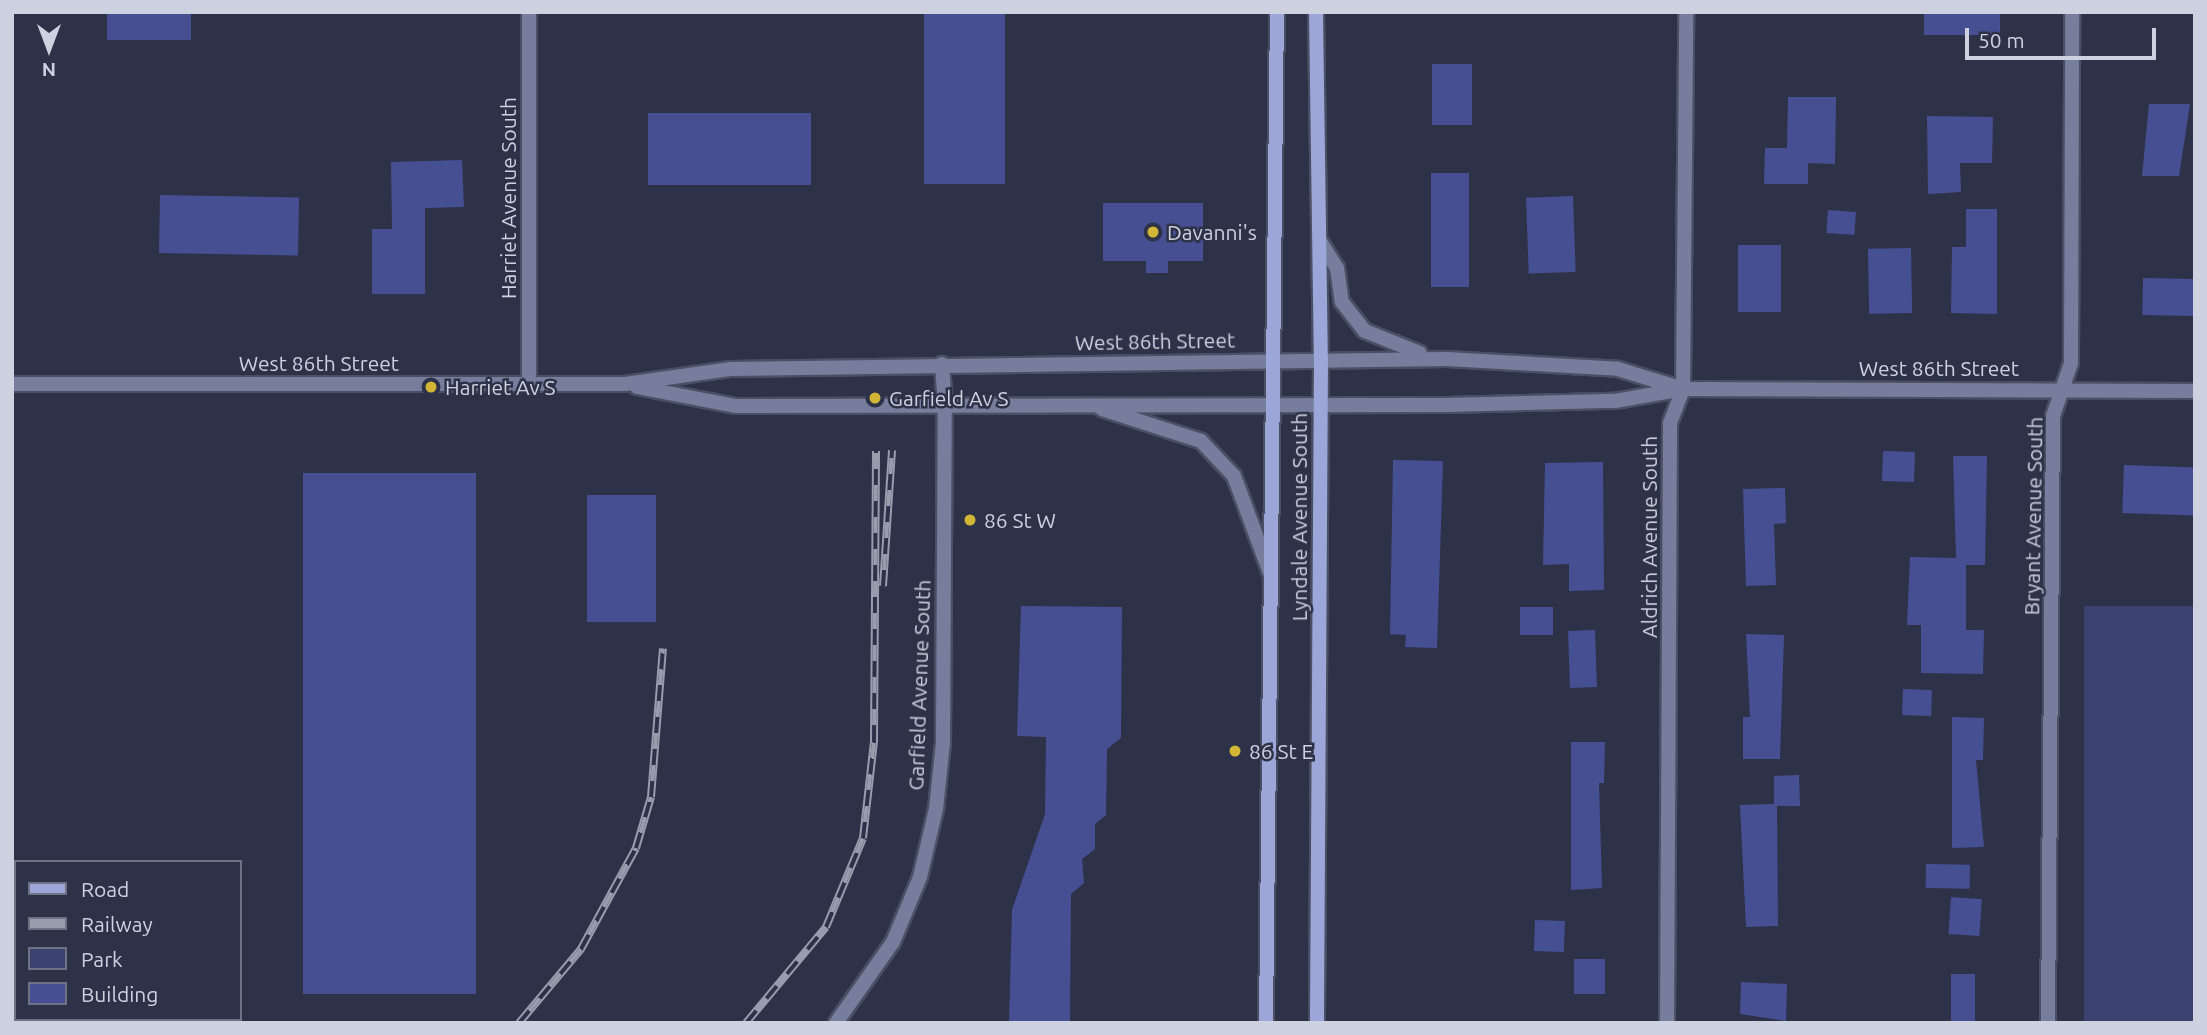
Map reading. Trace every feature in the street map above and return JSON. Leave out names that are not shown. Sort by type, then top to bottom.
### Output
[{"type":"main road","name":"Lyndale Avenue South","points":[[1266,1023],[1277,12]]},
{"type":"main road","name":"Lyndale Avenue South","points":[[1316,12],[1321,360],[1317,1023]]},
{"type":"street","name":"Harriet Avenue South","points":[[529,12],[529,383]]},
{"type":"street","name":"Aldrich Avenue South","points":[[1667,1023],[1670,423],[1683,388],[1686,12]]},
{"type":"street","name":"Bryant Avenue South","points":[[2048,1023],[2053,416],[2071,363],[2072,12]]},
{"type":"street","points":[[1320,241],[1337,268],[1342,302],[1365,331],[1438,359]]},
{"type":"street","name":"West 86th Street","points":[[12,384],[625,384],[731,369],[1438,359],[1618,369],[1683,388]]},
{"type":"street","name":"Garfield Avenue South","points":[[836,1023],[892,942],[920,877],[936,809],[943,742],[945,407],[942,364]]},
{"type":"street","name":"West 86th Street","points":[[625,384],[736,406],[945,407],[1615,401],[1683,388],[2195,391]]},
{"type":"street","points":[[1094,406],[1201,440],[1234,476],[1271,576]]},
{"type":"green space","points":[[2084,606],[2195,606],[2195,1023],[2084,1023]]},
{"type":"building","points":[[107,12],[191,12],[191,40],[107,40]]},
{"type":"building","points":[[924,12],[1005,12],[1005,184],[924,184]]},
{"type":"building","points":[[1924,12],[2000,12],[2000,35],[1924,35]]},
{"type":"building","points":[[1432,64],[1472,64],[1472,125],[1432,125]]},
{"type":"building","points":[[1788,97],[1836,97],[1835,164],[1808,163],[1808,184],[1764,184],[1765,148],[1787,148]]},
{"type":"building","points":[[2149,104],[2190,104],[2179,176],[2142,176]]},
{"type":"building","points":[[648,113],[811,113],[811,185],[648,185]]},
{"type":"building","points":[[1927,116],[1993,117],[1992,163],[1960,163],[1961,192],[1928,194]]},
{"type":"building","points":[[462,160],[464,207],[425,208],[425,294],[372,294],[372,229],[392,229],[391,162]]},
{"type":"building","points":[[1431,173],[1469,173],[1469,287],[1431,287]]},
{"type":"building","points":[[160,195],[299,197],[298,255],[159,253]]},
{"type":"building","points":[[1573,196],[1576,272],[1529,274],[1526,198]]},
{"type":"building","name":"Davanni's","points":[[1103,203],[1203,203],[1203,261],[1168,261],[1168,273],[1146,273],[1146,261],[1103,261]]},
{"type":"building","points":[[1966,209],[1997,209],[1997,314],[1951,313],[1952,247],[1966,247]]},
{"type":"building","points":[[1828,210],[1856,212],[1854,235],[1826,233]]},
{"type":"building","points":[[1738,245],[1781,245],[1781,312],[1738,312]]},
{"type":"building","points":[[1911,248],[1912,313],[1869,314],[1868,249]]},
{"type":"building","points":[[2143,278],[2195,279],[2194,316],[2142,315]]},
{"type":"building","points":[[1883,451],[1915,452],[1914,482],[1882,481]]},
{"type":"building","points":[[1953,456],[1987,456],[1985,565],[1966,565],[1966,630],[1984,630],[1983,674],[1921,673],[1921,625],[1907,625],[1910,557],[1956,558]]},
{"type":"building","points":[[1393,460],[1443,461],[1437,648],[1405,647],[1406,635],[1390,634]]},
{"type":"building","points":[[1603,462],[1604,590],[1569,591],[1569,564],[1543,565],[1545,463]]},
{"type":"building","points":[[2124,465],[2195,467],[2193,515],[2122,513]]},
{"type":"building","points":[[303,473],[476,473],[476,994],[303,994]]},
{"type":"building","points":[[1785,488],[1786,523],[1774,524],[1776,585],[1746,586],[1743,489]]},
{"type":"building","points":[[587,495],[656,495],[656,622],[587,622]]},
{"type":"building","points":[[1021,606],[1122,607],[1121,738],[1107,749],[1106,815],[1095,824],[1095,849],[1082,859],[1084,883],[1071,894],[1070,1023],[1009,1023],[1012,910],[1045,814],[1046,737],[1017,736]]},
{"type":"building","points":[[1520,607],[1553,607],[1553,635],[1520,635]]},
{"type":"building","points":[[1595,630],[1597,687],[1570,688],[1568,631]]},
{"type":"building","points":[[1746,634],[1784,635],[1780,759],[1743,759],[1743,717],[1750,717]]},
{"type":"building","points":[[1903,689],[1932,690],[1931,716],[1902,715]]},
{"type":"building","points":[[1952,717],[1984,718],[1983,760],[1976,760],[1984,847],[1952,848]]},
{"type":"building","points":[[1571,742],[1605,742],[1604,783],[1599,783],[1602,888],[1571,890]]},
{"type":"building","points":[[1799,775],[1800,806],[1777,806],[1778,926],[1746,927],[1740,805],[1774,804],[1774,776]]},
{"type":"building","points":[[1926,864],[1970,865],[1970,889],[1926,888]]},
{"type":"building","points":[[1951,897],[1982,899],[1979,936],[1948,934]]},
{"type":"building","points":[[1535,920],[1565,921],[1564,952],[1534,951]]},
{"type":"building","points":[[1574,959],[1605,959],[1605,994],[1574,994]]},
{"type":"building","points":[[1951,974],[1975,974],[1975,1021],[1951,1021]]},
{"type":"building","points":[[1741,982],[1787,984],[1786,1021],[1740,1014]]},
{"type":"railway","points":[[883,586],[892,450]]},
{"type":"railway","points":[[746,1023],[826,927],[863,838],[874,741],[876,451]]},
{"type":"railway","points":[[519,1023],[581,949],[636,848],[651,797],[663,648]]},
{"type":"place","name":"Davanni's","points":[[1153,232]]},
{"type":"place","name":"Harriet Av S","points":[[431,387]]},
{"type":"place","name":"Garfield Av S","points":[[875,398]]},
{"type":"place","name":"86 St W","points":[[970,520]]},
{"type":"place","name":"86 St E","points":[[1235,751]]}]
